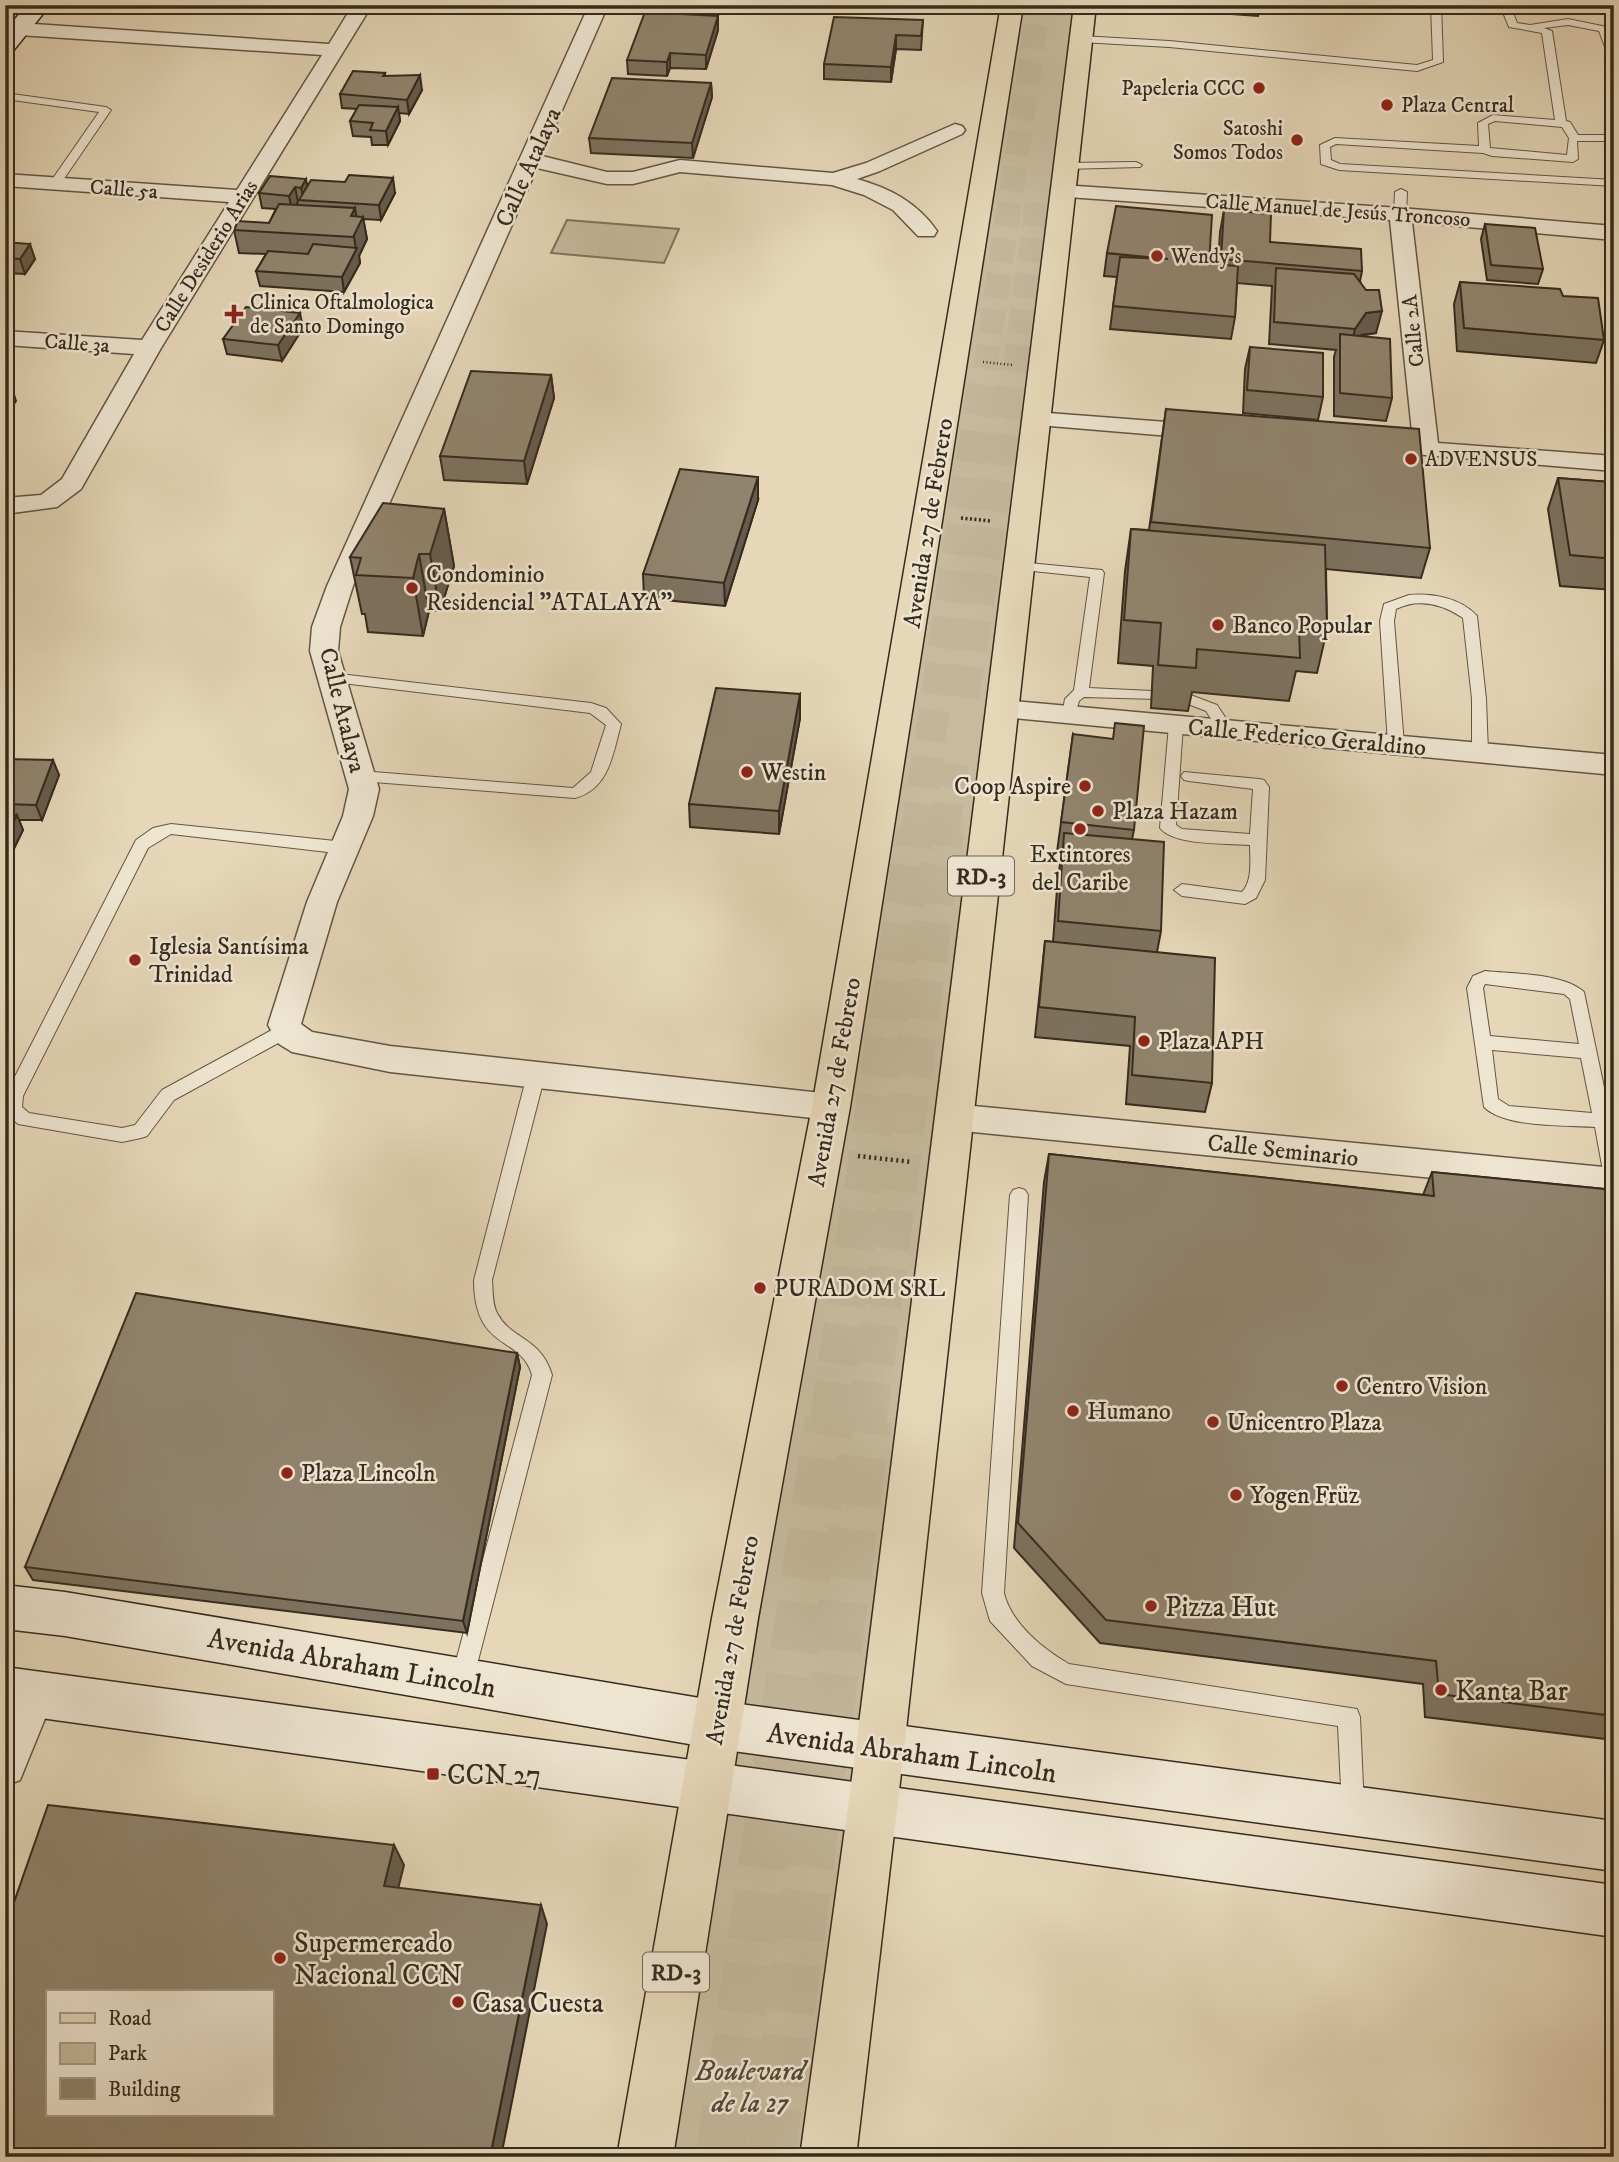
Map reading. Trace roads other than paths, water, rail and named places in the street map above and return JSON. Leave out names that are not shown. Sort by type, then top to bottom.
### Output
[{"type":"main road","points":[[10,39],[39,5]]},
{"type":"main road","name":"Avenida 27 de Febrero","points":[[645,2157],[706,1788],[831,1107],[1012,5]]},
{"type":"main road","name":"RD-3","points":[[828,2157],[880,1748],[1083,22]]},
{"type":"main road","name":"Avenida Abraham Lincoln","points":[[5,1607],[65,1614],[718,1724],[1614,1846]]},
{"type":"main road","points":[[20,1692],[1614,1911]]},
{"type":"street","name":"Calle Desiderio Arias","points":[[5,506],[48,502],[72,484],[149,348],[363,5]]},
{"type":"street","name":"Calle Atalaya","points":[[286,1030],[284,1026],[322,902],[345,848],[364,789],[324,651],[325,631],[340,586],[599,5]]},
{"type":"street","points":[[10,39],[334,50]]},
{"type":"street","points":[[834,178],[873,167],[955,130]]},
{"type":"street","points":[[532,160],[609,180],[638,177],[662,167],[680,166],[834,178],[872,190],[901,205],[926,231]]},
{"type":"street","name":"Calle Manuel de Jesús Troncoso","points":[[1064,178],[1400,203],[1614,233]]},
{"type":"street","name":"Calle 5a","points":[[5,180],[243,197]]},
{"type":"street","name":"Calle 2A","points":[[1400,203],[1426,449]]},
{"type":"street","name":"Calle 3a","points":[[5,338],[149,348]]},
{"type":"street","points":[[1035,419],[1230,434]]},
{"type":"street","points":[[1356,444],[1614,464]]},
{"type":"street","name":"Calle Federico Geraldino","points":[[1001,709],[1075,704],[1176,725],[1614,765]]},
{"type":"street","points":[[286,1030],[304,1043],[390,1059],[831,1107]]},
{"type":"street","name":"Calle Seminario","points":[[953,1117],[1614,1182]]},
{"type":"street","points":[[5,1765],[20,1692]]},
{"type":"lane","points":[[1083,22],[1169,44],[1423,68],[1438,62],[1440,55],[1436,5]]},
{"type":"lane","points":[[1505,5],[1510,24],[1547,31],[1561,122]]},
{"type":"lane","points":[[1534,27],[1553,21],[1603,29],[1607,32],[1614,57]]},
{"type":"lane","points":[[5,96],[106,110],[55,184]]},
{"type":"lane","points":[[1485,150],[1483,123],[1487,119],[1561,122],[1571,128],[1574,138],[1574,156],[1569,160],[1499,155],[1485,150],[1335,141],[1325,145],[1325,162],[1339,167],[1614,183]]},
{"type":"lane","points":[[1574,138],[1614,138]]},
{"type":"lane","points":[[1064,178],[1136,165]]},
{"type":"lane","points":[[1018,566],[1097,573],[1075,704],[1152,696]]},
{"type":"lane","points":[[1396,744],[1387,621],[1389,607],[1401,600],[1429,598],[1454,603],[1470,616],[1479,699],[1480,752]]},
{"type":"lane","points":[[331,678],[591,708],[601,711],[614,724],[596,780],[584,790],[575,793],[361,776]]},
{"type":"lane","points":[[1188,699],[1204,701],[1216,709],[1225,729]]},
{"type":"lane","points":[[1176,725],[1168,828],[1179,834],[1258,840]]},
{"type":"lane","points":[[1182,890],[1245,898],[1253,894],[1256,887],[1261,787],[1259,784],[1189,776]]},
{"type":"lane","points":[[286,1030],[168,1095],[145,1127],[135,1134],[122,1135],[24,1119],[13,1110],[14,1096],[142,844],[149,837],[171,828],[345,848]]},
{"type":"lane","points":[[1602,1121],[1507,1112],[1496,1108],[1490,1102],[1475,988],[1479,980],[1485,977],[1570,989],[1578,996],[1614,1182]]},
{"type":"lane","points":[[1482,1042],[1589,1052]]},
{"type":"lane","points":[[462,1680],[542,1375],[536,1357],[496,1328],[487,1315],[483,1280],[536,1075]]},
{"type":"lane","points":[[1019,1195],[993,1593],[998,1614],[1040,1659],[1066,1674],[1349,1717],[1353,1811]]},
{"type":"tunnel","points":[[985,369],[1039,5]]},
{"type":"tunnel","points":[[1015,369],[1038,193]]},
{"type":"tunnel","points":[[916,834],[985,367]]},
{"type":"tunnel","points":[[964,697],[1015,367]]},
{"type":"tunnel","points":[[944,834],[953,764]]},
{"type":"tunnel","points":[[829,1421],[916,832]]},
{"type":"tunnel","points":[[867,1421],[944,832]]},
{"type":"tunnel","points":[[720,2157],[829,1420]]},
{"type":"tunnel","points":[[771,2157],[867,1420]]},
{"type":"place","name":"Papeleria CCC","points":[[1259,88]]},
{"type":"place","name":"Plaza Central","points":[[1387,105]]},
{"type":"place","name":"Satoshi Somos Todos","points":[[1297,140]]},
{"type":"place","name":"Wendy's","points":[[1157,256]]},
{"type":"place","name":"Clinica Oftalmologica de Santo Domingo","points":[[234,314]]},
{"type":"place","name":"ADVENSUS","points":[[1411,459]]},
{"type":"place","name":"Condominio Residencial \"ATALAYA\"","points":[[412,588]]},
{"type":"place","name":"Banco Popular","points":[[1218,625]]},
{"type":"place","name":"Westin","points":[[747,772]]},
{"type":"place","name":"Coop Aspire","points":[[1085,786]]},
{"type":"place","name":"Plaza Hazam","points":[[1098,811]]},
{"type":"place","name":"Extintores del Caribe","points":[[1080,829]]},
{"type":"place","name":"Iglesia Santísima Trinidad","points":[[135,960]]},
{"type":"place","name":"Plaza APH","points":[[1144,1041]]},
{"type":"place","name":"PURADOM SRL","points":[[760,1288]]},
{"type":"place","name":"Centro Vision","points":[[1342,1386]]},
{"type":"place","name":"Humano","points":[[1073,1411]]},
{"type":"place","name":"Unicentro Plaza","points":[[1213,1422]]},
{"type":"place","name":"Plaza Lincoln","points":[[287,1473]]},
{"type":"place","name":"Yogen Früz","points":[[1236,1495]]},
{"type":"place","name":"Pizza Hut","points":[[1151,1606]]},
{"type":"place","name":"Kanta Bar","points":[[1441,1690]]},
{"type":"place","name":"CCN 27","points":[[433,1774]]},
{"type":"place","name":"Supermercado Nacional CCN","points":[[280,1958]]},
{"type":"place","name":"Casa Cuesta","points":[[458,2002]]},
{"type":"park label","name":"Boulevard de la 27","points":[[750,2086]]}]
